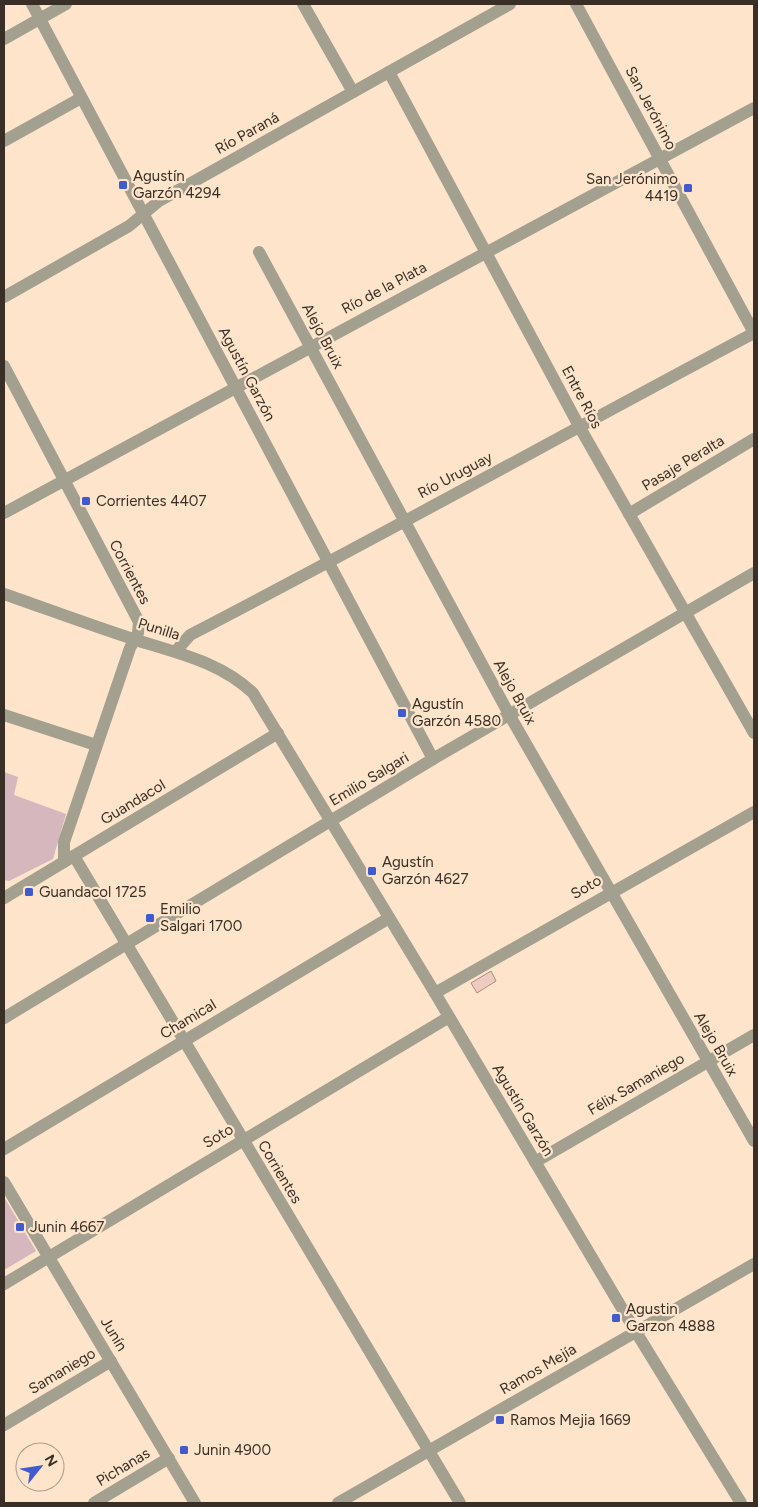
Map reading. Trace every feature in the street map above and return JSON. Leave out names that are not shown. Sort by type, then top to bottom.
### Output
[{"type":"street","name":"Agustín Garzón","points":[[32,4],[433,759]]},
{"type":"street","points":[[4,39],[66,4]]},
{"type":"street","points":[[303,4],[353,92]]},
{"type":"street","name":"Río Paraná","points":[[4,296],[129,226],[159,201],[510,4]]},
{"type":"street","name":"San Jerónimo","points":[[576,4],[754,333]]},
{"type":"street","name":"Entre Ríos","points":[[389,72],[579,426],[684,614],[754,733]]},
{"type":"street","points":[[4,142],[81,98]]},
{"type":"street","name":"Río de la Plata","points":[[4,513],[486,251],[754,108]]},
{"type":"street","name":"Alejo Bruix","points":[[259,252],[510,716],[754,1141]]},
{"type":"street","name":"Río Uruguay","points":[[176,651],[190,635],[329,563],[579,426],[754,333]]},
{"type":"street","name":"Corrientes","points":[[4,366],[139,622],[138,632],[96,745],[64,842],[69,859],[127,945],[427,1451],[460,1503]]},
{"type":"street","name":"Pasaje Peralta","points":[[629,514],[754,439]]},
{"type":"street","name":"Emilio Salgari","points":[[4,1018],[433,759],[754,573]]},
{"type":"street","name":"Punilla","points":[[4,594],[134,639],[176,651],[229,673],[253,693],[278,733]]},
{"type":"street","points":[[4,715],[96,745]]},
{"type":"street","name":"Agustín Garzón","points":[[278,733],[636,1332],[741,1503]]},
{"type":"street","name":"Guandacol","points":[[6,894],[69,859],[278,733]]},
{"type":"street","name":"Soto","points":[[435,993],[754,812]]},
{"type":"street","name":"Chamical","points":[[4,1149],[390,918]]},
{"type":"street","name":"Soto","points":[[4,1284],[449,1017]]},
{"type":"street","name":"Félix Samaniego","points":[[535,1162],[754,1036]]},
{"type":"street","name":"Junín","points":[[4,1182],[195,1503]]},
{"type":"street","name":"Ramos Mejía","points":[[338,1503],[754,1264]]},
{"type":"street","name":"Samaniego","points":[[4,1425],[111,1361]]},
{"type":"street","name":"Pichanas","points":[[94,1503],[169,1458]]},
{"type":"shaded area","points":[[4,772],[18,777],[14,795],[66,814],[53,859],[9,881],[4,880]]},
{"type":"shaded area","points":[[4,1197],[36,1251],[4,1270]]},
{"type":"building","points":[[491,971],[496,981],[477,993],[471,983]]},
{"type":"place","name":"Agustín Garzón 4294","points":[[123,185]]},
{"type":"place","name":"San Jerónimo 4419","points":[[688,188]]},
{"type":"place","name":"Corrientes 4407","points":[[86,501]]},
{"type":"place","name":"Agustín Garzón 4580","points":[[402,713]]},
{"type":"place","name":"Agustín Garzón 4627","points":[[372,871]]},
{"type":"place","name":"Guandacol 1725","points":[[29,892]]},
{"type":"place","name":"Emilio Salgari 1700","points":[[150,918]]},
{"type":"place","name":"Junin 4667","points":[[20,1227]]},
{"type":"place","name":"Agustin Garzon 4888","points":[[616,1318]]},
{"type":"place","name":"Ramos Mejia 1669","points":[[500,1420]]},
{"type":"place","name":"Junin 4900","points":[[184,1450]]}]
